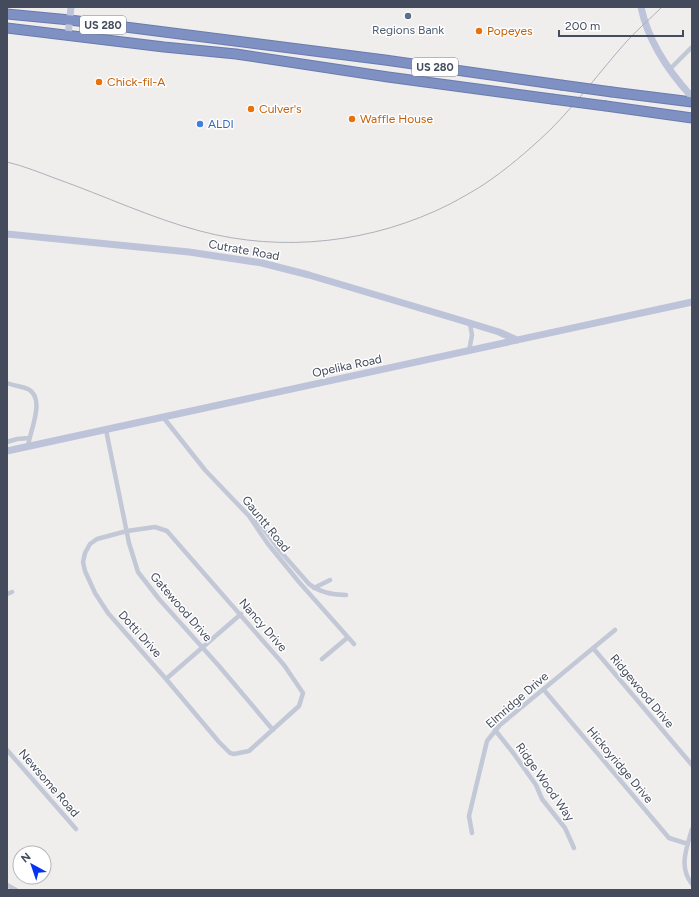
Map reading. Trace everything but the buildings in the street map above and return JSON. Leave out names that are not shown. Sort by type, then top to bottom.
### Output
[{"type":"highway","name":"US 280","points":[[7,14],[70,20],[413,64],[692,102]]},
{"type":"highway","name":"US 280","points":[[7,28],[236,54],[388,78],[692,118]]},
{"type":"main road","points":[[68,35],[71,7]]},
{"type":"main road","points":[[641,7],[651,36],[669,70],[692,98]]},
{"type":"main road","name":"Cutrate Road","points":[[7,234],[189,252],[262,263],[309,275],[460,320],[499,332],[517,340]]},
{"type":"main road","name":"Opelika Road","points":[[7,451],[29,442],[106,430],[692,302]]},
{"type":"street","points":[[669,70],[692,48]]},
{"type":"street","points":[[469,351],[472,335],[470,324]]},
{"type":"street","points":[[7,383],[29,390],[35,396],[37,406],[29,442],[17,439],[7,442]]},
{"type":"street","name":"Gauntt Road","points":[[163,417],[205,470],[253,520],[268,544],[281,560],[347,638],[354,644]]},
{"type":"street","name":"Gatewood Drive","points":[[106,430],[133,558],[138,572],[272,730]]},
{"type":"street","points":[[253,520],[260,524],[296,570],[314,588],[331,594],[346,595]]},
{"type":"street","name":"Nancy Drive","points":[[127,531],[155,527],[167,531],[284,665],[303,693],[299,706],[249,751],[234,754]]},
{"type":"street","name":"Dotti Drive","points":[[127,531],[97,539],[90,544],[85,553],[83,562],[85,571],[95,593],[108,613],[219,742],[230,753],[234,754]]},
{"type":"street","points":[[314,588],[330,580]]},
{"type":"street","points":[[166,679],[241,614]]},
{"type":"street","name":"Elmridge Drive","points":[[472,833],[469,816],[487,741],[495,730],[615,630]]},
{"type":"street","points":[[322,659],[347,638]]},
{"type":"street","name":"Ridgewood Drive","points":[[593,648],[692,765]]},
{"type":"street","name":"Hickoyridge Drive","points":[[544,690],[669,838],[688,844]]},
{"type":"street","name":"Ridge Wood Way","points":[[495,730],[536,785],[542,799],[565,828],[574,848]]},
{"type":"street","name":"Newsome Road","points":[[7,750],[76,829]]},
{"type":"street","points":[[692,829],[684,858],[685,871],[692,884]]},
{"type":"street","points":[[7,885],[16,890]]},
{"type":"railway","points":[[7,162],[39,172],[164,220],[200,231],[231,238],[263,242],[327,240],[390,228],[421,217],[450,204],[483,185],[526,152],[550,130],[627,41],[662,7]]},
{"type":"place","name":"Regions Bank","points":[[408,16]]},
{"type":"place","name":"Popeyes","points":[[479,31]]},
{"type":"place","name":"Chick-fil-A","points":[[99,82]]},
{"type":"place","name":"Culver's","points":[[251,109]]},
{"type":"place","name":"Waffle House","points":[[352,119]]},
{"type":"place","name":"ALDI","points":[[200,124]]}]
